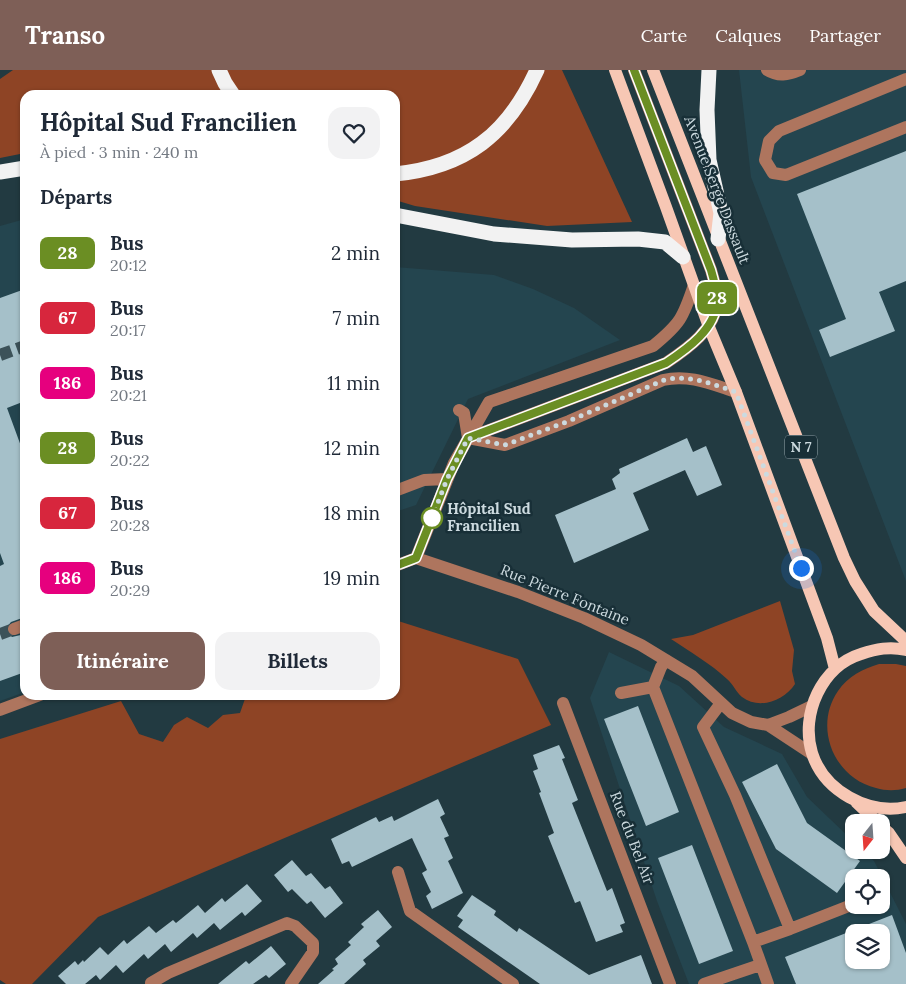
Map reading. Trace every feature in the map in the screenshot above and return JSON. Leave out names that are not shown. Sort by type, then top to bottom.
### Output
[{"type":"highway","points":[[219,70],[229,90]]},
{"type":"highway","points":[[400,173],[430,169],[465,156],[489,138],[511,115],[537,70]]},
{"type":"highway","points":[[709,70],[707,110],[708,160],[721,213],[718,238]]},
{"type":"highway","points":[[0,172],[20,169]]},
{"type":"highway","points":[[400,216],[494,234],[572,240],[638,239],[664,242],[683,257]]},
{"type":"main road","points":[[615,70],[708,327],[736,392],[827,638],[835,669]]},
{"type":"main road","name":"Avenue Serge Dassault","points":[[653,70],[844,558],[855,581],[874,612],[906,641]]},
{"type":"main road","points":[[868,814],[824,776],[812,754],[809,731],[812,706],[821,687],[835,669],[851,657],[875,649],[896,647],[906,650]]},
{"type":"main road","points":[[855,802],[876,808],[906,807]]},
{"type":"main road","points":[[890,836],[906,858]]},
{"type":"street","points":[[468,438],[666,363],[687,349],[708,327],[717,302],[716,287],[634,70]]},
{"type":"street","points":[[767,70],[775,74],[788,75],[800,70]]},
{"type":"street","points":[[906,79],[779,131],[769,141],[765,160],[774,173],[786,175],[906,127]]},
{"type":"street","points":[[400,564],[416,558],[447,479],[489,402],[653,346],[673,330],[685,313],[694,285]]},
{"type":"street","points":[[468,438],[505,445],[569,421],[664,380],[677,377],[695,379],[736,392]]},
{"type":"street","points":[[459,410],[464,413],[468,438]]},
{"type":"street","points":[[400,488],[424,480],[447,479]]},
{"type":"street","name":"Rue Pierre Fontaine","points":[[416,558],[518,592],[584,618],[641,645],[692,676],[732,714],[751,722],[768,725],[812,754]]},
{"type":"street","points":[[666,660],[653,688],[768,984]]},
{"type":"street","points":[[622,692],[653,688]]},
{"type":"street","points":[[1,707],[24,700]]},
{"type":"street","name":"Rue du Bel Air","points":[[563,703],[670,984]]},
{"type":"street","points":[[721,703],[703,727],[735,795],[790,929]]},
{"type":"street","points":[[768,725],[812,706]]},
{"type":"street","points":[[398,872],[410,911],[513,984]]},
{"type":"street","points":[[753,942],[845,908]]},
{"type":"street","points":[[151,984],[168,973],[287,923],[295,926],[313,943],[312,952],[290,984]]},
{"type":"street","points":[[704,984],[760,965]]},
{"type":"shaded area","points":[[13,70],[562,70],[632,222],[547,226],[415,206],[400,202],[400,90],[20,90],[20,154],[0,158],[0,79]]},
{"type":"shaded area","points":[[739,70],[906,70],[906,581],[751,177]]},
{"type":"shaded area","points":[[20,220],[20,694],[0,701],[0,226]]},
{"type":"shaded area","points":[[400,267],[494,275],[533,289],[574,308],[620,340],[468,399],[416,505],[400,510]]},
{"type":"shaded area","points":[[780,601],[794,650],[792,671],[795,684],[784,695],[771,702],[756,703],[742,697],[721,673],[671,639],[693,635]]},
{"type":"shaded area","points":[[400,622],[518,659],[551,725],[98,917],[32,984],[6,984],[0,980],[0,739],[121,701],[139,734],[163,742],[174,725],[187,717],[208,728],[223,715],[240,713],[245,700],[400,700]]},
{"type":"shaded area","points":[[609,652],[679,686],[724,727],[782,754],[807,797],[845,833],[845,859],[872,859],[874,861],[878,869],[845,869],[845,914],[890,914],[890,892],[906,924],[906,984],[689,984],[657,901],[590,698]]},
{"type":"shaded area","points":[[879,664],[906,666],[906,788],[898,790],[876,788],[861,782],[849,774],[839,762],[832,749],[828,735],[827,720],[831,705],[838,691],[846,681],[856,674]]},
{"type":"building","points":[[906,151],[906,281],[879,292],[895,331],[830,357],[819,330],[846,319],[797,194]]},
{"type":"building","points":[[20,291],[20,403],[7,408],[20,443],[20,619],[11,622],[6,628],[12,637],[20,635],[20,674],[0,681],[0,566],[4,564],[0,553],[0,298]]},
{"type":"building","points":[[687,438],[693,452],[706,446],[722,485],[697,496],[685,470],[633,493],[649,530],[574,563],[555,515],[616,489],[612,479],[620,473],[619,469]]},
{"type":"building","points":[[638,706],[679,812],[646,826],[604,719]]},
{"type":"building","points":[[559,745],[565,758],[562,759],[578,800],[572,803],[607,891],[612,888],[625,923],[620,925],[623,932],[596,942],[580,901],[575,903],[548,836],[554,833],[533,771],[538,769],[533,755]]},
{"type":"building","points":[[777,764],[807,823],[845,850],[845,859],[857,859],[860,861],[854,869],[845,869],[845,882],[837,893],[776,849],[742,782]]},
{"type":"building","points":[[438,799],[445,814],[440,817],[449,836],[444,838],[453,858],[448,861],[463,893],[432,909],[426,896],[431,892],[422,873],[427,870],[412,838],[352,867],[349,861],[342,864],[331,839],[376,817],[379,822],[392,816],[394,821]]},
{"type":"building","points":[[692,845],[733,951],[699,964],[658,858]]},
{"type":"building","points":[[292,860],[306,876],[311,873],[325,889],[330,886],[343,903],[325,918],[311,901],[307,904],[292,889],[288,892],[274,875]]},
{"type":"building","points":[[247,884],[262,901],[245,916],[242,912],[220,930],[214,923],[197,938],[193,933],[171,952],[165,944],[148,959],[144,954],[123,973],[116,965],[100,980],[96,975],[85,984],[66,984],[58,976],[75,961],[78,965],[83,960],[84,962],[100,947],[108,955],[124,940],[127,944],[149,926],[156,933],[173,920],[176,923],[198,905],[205,913],[222,898],[225,902]]},
{"type":"building","points":[[472,895],[496,911],[494,915],[517,932],[519,928],[589,975],[641,955],[652,984],[540,984],[458,927],[463,920],[457,916]]},
{"type":"building","points":[[378,910],[392,927],[376,941],[380,946],[363,960],[366,964],[344,984],[318,984],[334,970],[332,969],[338,964],[335,959],[351,945],[348,942],[364,927],[361,924]]},
{"type":"building","points":[[892,915],[906,953],[906,984],[796,984],[785,957],[845,933],[845,969],[890,969],[890,924],[869,924]]},
{"type":"building","points":[[271,946],[286,964],[269,978],[266,975],[253,984],[218,984],[246,961],[249,964]]},
{"type":"tunnel","points":[[0,355],[20,348]]},
{"type":"tunnel","points":[[0,634],[14,629]]},
{"type":"bus line","name":"28","points":[[400,564],[416,558],[447,479],[468,438],[666,363],[687,349],[708,327],[717,302],[716,287],[634,70]]},
{"type":"place","name":"Hôpital Sud Francilien","points":[[432,518]]},
{"type":"route","points":[[432,518],[454,463],[468,438],[505,445],[569,421],[664,380],[677,377],[695,379],[736,392],[801,568]]}]
